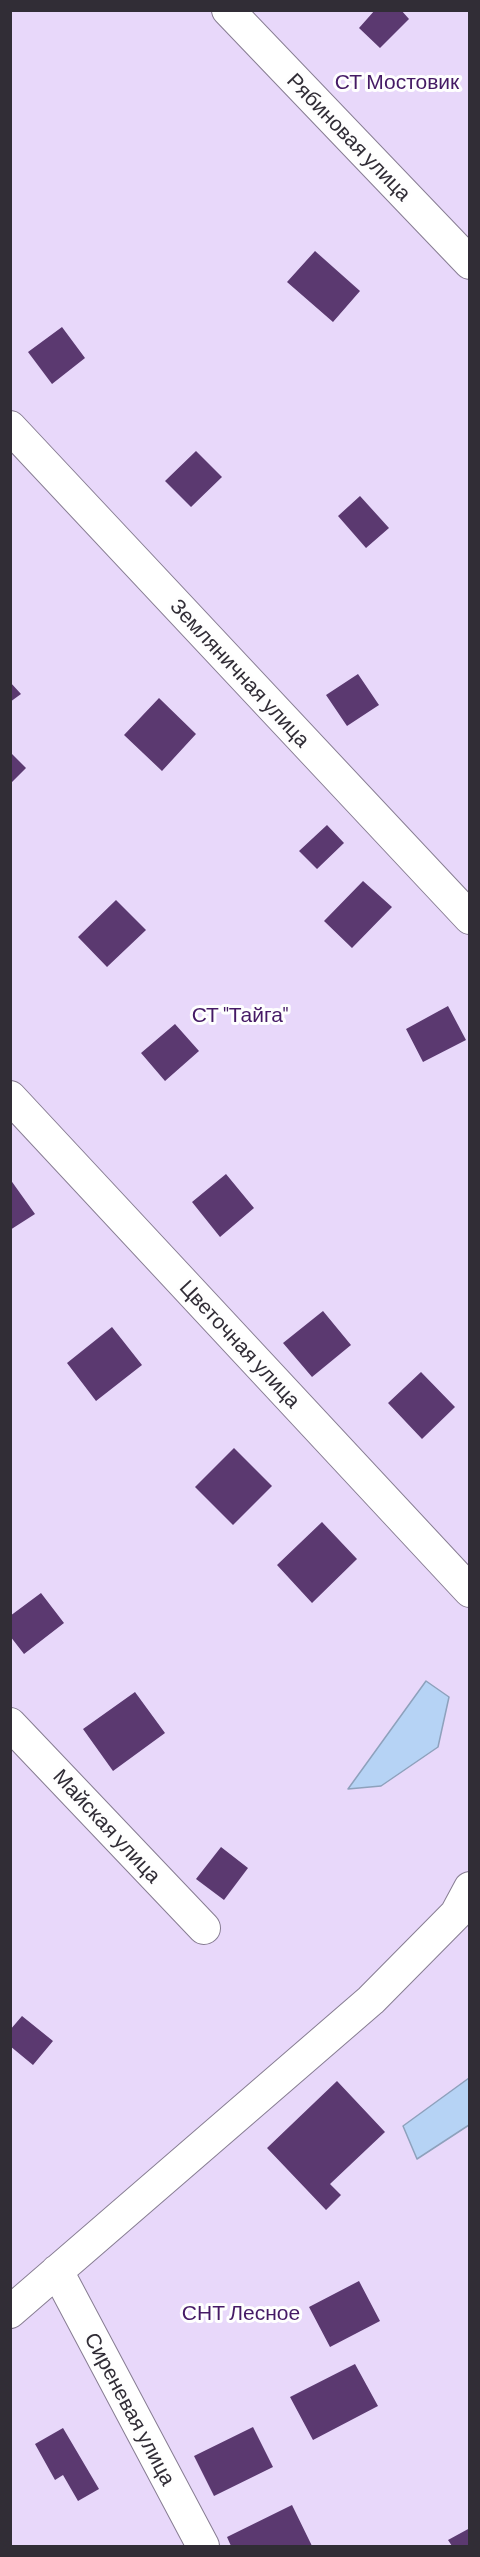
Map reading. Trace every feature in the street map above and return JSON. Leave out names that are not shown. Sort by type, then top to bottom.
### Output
[{"type":"street","name":"Рябиновая улица","points":[[228,10],[470,262]]},
{"type":"street","name":"Земляничная улица","points":[[10,427],[470,918]]},
{"type":"street","name":"Цветочная улица","points":[[10,1097],[470,1591]]},
{"type":"street","name":"Майская улица","points":[[10,1724],[204,1928]]},
{"type":"street","points":[[10,2312],[371,2000],[456,1914],[470,1888]]},
{"type":"street","name":"Сиреневая улица","points":[[57,2271],[203,2547]]},
{"type":"green space","name":"СТ \"Тайга\"","points":[[11,11],[469,11],[469,2546],[11,2546]]},
{"type":"water","points":[[426,1681],[449,1697],[438,1747],[381,1786],[348,1789]]},
{"type":"water","points":[[469,2078],[469,2125],[417,2159],[403,2126]]},
{"type":"building","points":[[375,10],[401,10],[409,19],[380,48],[359,28]]},
{"type":"building","points":[[315,251],[360,291],[333,322],[287,282]]},
{"type":"building","points":[[62,327],[85,358],[52,384],[28,352]]},
{"type":"building","points":[[196,451],[222,477],[191,507],[165,481]]},
{"type":"building","points":[[360,496],[389,528],[366,548],[338,516]]},
{"type":"building","points":[[358,674],[379,705],[347,726],[326,695]]},
{"type":"building","points":[[10,682],[21,694],[10,702]]},
{"type":"building","points":[[159,698],[196,734],[162,771],[124,735]]},
{"type":"building","points":[[10,752],[26,768],[12,782],[10,781]]},
{"type":"building","points":[[327,825],[344,843],[317,869],[299,851]]},
{"type":"building","points":[[363,881],[392,907],[352,948],[324,921]]},
{"type":"building","points":[[116,900],[146,930],[107,967],[78,937]]},
{"type":"building","points":[[448,1006],[466,1040],[423,1062],[406,1029]]},
{"type":"building","points":[[175,1024],[199,1051],[165,1081],[141,1053]]},
{"type":"building","points":[[226,1174],[254,1208],[220,1237],[192,1202]]},
{"type":"building","points":[[10,1179],[35,1214],[10,1230]]},
{"type":"building","points":[[323,1311],[351,1345],[312,1377],[283,1343]]},
{"type":"building","points":[[112,1327],[142,1365],[96,1401],[67,1363]]},
{"type":"building","points":[[421,1372],[455,1407],[422,1439],[388,1403]]},
{"type":"building","points":[[234,1448],[272,1486],[233,1525],[195,1487]]},
{"type":"building","points":[[322,1522],[357,1559],[312,1603],[277,1565]]},
{"type":"building","points":[[41,1593],[64,1623],[24,1654],[10,1636],[10,1616]]},
{"type":"building","points":[[135,1692],[165,1733],[113,1771],[83,1729]]},
{"type":"building","points":[[221,1847],[248,1868],[224,1900],[196,1879]]},
{"type":"building","points":[[22,2016],[53,2041],[33,2065],[10,2046],[10,2030]]},
{"type":"building","points":[[337,2081],[385,2132],[330,2184],[341,2195],[326,2210],[267,2148]]},
{"type":"building","points":[[359,2281],[380,2321],[330,2347],[309,2307]]},
{"type":"building","points":[[355,2364],[378,2406],[313,2440],[290,2397]]},
{"type":"building","points":[[253,2427],[273,2467],[214,2496],[194,2456]]},
{"type":"building","points":[[63,2428],[99,2489],[78,2501],[63,2475],[55,2480],[35,2444]]},
{"type":"building","points":[[292,2505],[312,2546],[231,2546],[227,2537]]},
{"type":"building","points":[[470,2528],[470,2546],[452,2546],[448,2540]]},
{"type":"park label","name":"СТ Мостовик","points":[[397,82]]},
{"type":"park label","name":"СНТ Лесное","points":[[241,2313]]}]
